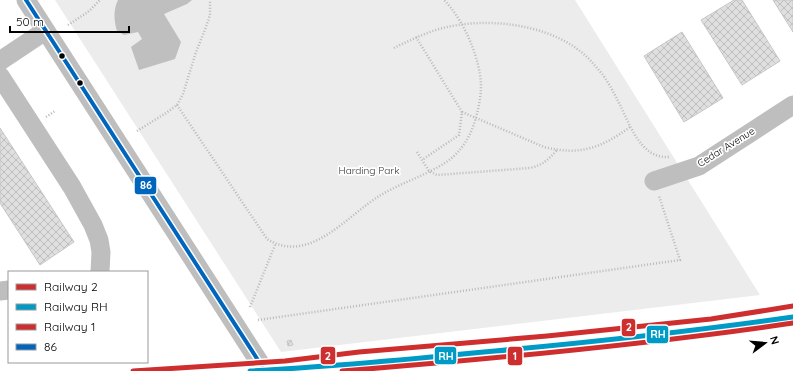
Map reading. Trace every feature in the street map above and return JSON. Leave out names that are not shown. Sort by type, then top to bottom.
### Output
[{"type":"street","points":[[26,0],[265,371]]},
{"type":"street","points":[[0,61],[45,31]]},
{"type":"street","points":[[0,76],[72,187],[94,226],[101,252],[100,271]]},
{"type":"street","name":"Cedar Avenue","points":[[654,181],[699,166],[793,105]]},
{"type":"path","points":[[68,25],[88,12],[100,0]]},
{"type":"path","points":[[136,131],[177,105],[185,89],[196,52],[210,15],[210,0]]},
{"type":"path","points":[[177,105],[267,239],[275,245],[296,246],[317,240],[336,229],[367,204],[381,195],[444,164],[464,145],[471,132],[480,101],[481,84],[478,67],[463,25],[453,9],[444,0]]},
{"type":"path","points":[[394,48],[416,37],[439,29],[463,25],[517,25],[543,32],[568,43],[589,59],[606,80],[637,139],[647,149],[656,155],[667,157],[672,156]]},
{"type":"path","points":[[416,37],[462,112],[544,147],[570,151],[585,150],[600,146],[613,140],[630,128]]},
{"type":"path","points":[[422,160],[458,135],[462,112]]},
{"type":"path","points":[[417,152],[429,171],[437,175],[540,166],[548,161],[557,150]]},
{"type":"path","points":[[258,320],[680,260],[654,181]]},
{"type":"path","points":[[250,307],[275,245]]},
{"type":"green space","name":"Harding Park","points":[[55,0],[575,0],[760,295],[281,352]]},
{"type":"shaded area","points":[[118,0],[192,0],[187,4],[164,14],[181,42],[175,59],[139,70],[131,47],[142,39],[138,32],[124,35],[117,31],[114,16]]},
{"type":"building","points":[[734,0],[742,0],[780,61],[742,85],[701,20]]},
{"type":"building","points":[[773,0],[793,0],[793,32]]},
{"type":"building","points":[[682,32],[723,98],[684,122],[644,56]]},
{"type":"building","points":[[0,128],[74,242],[40,265],[0,203]]},
{"type":"building","points":[[291,340],[293,345],[288,346],[287,341]]},
{"type":"rail line","name":"2","points":[[133,371],[285,361],[359,352],[547,336],[711,319],[793,306]]},
{"type":"rail line","name":"RH","points":[[250,371],[372,362],[569,344],[681,332],[793,317]]},
{"type":"rail line","name":"1","points":[[342,371],[568,351],[793,323]]},
{"type":"transit line","name":"86","points":[[26,0],[265,371]]}]
